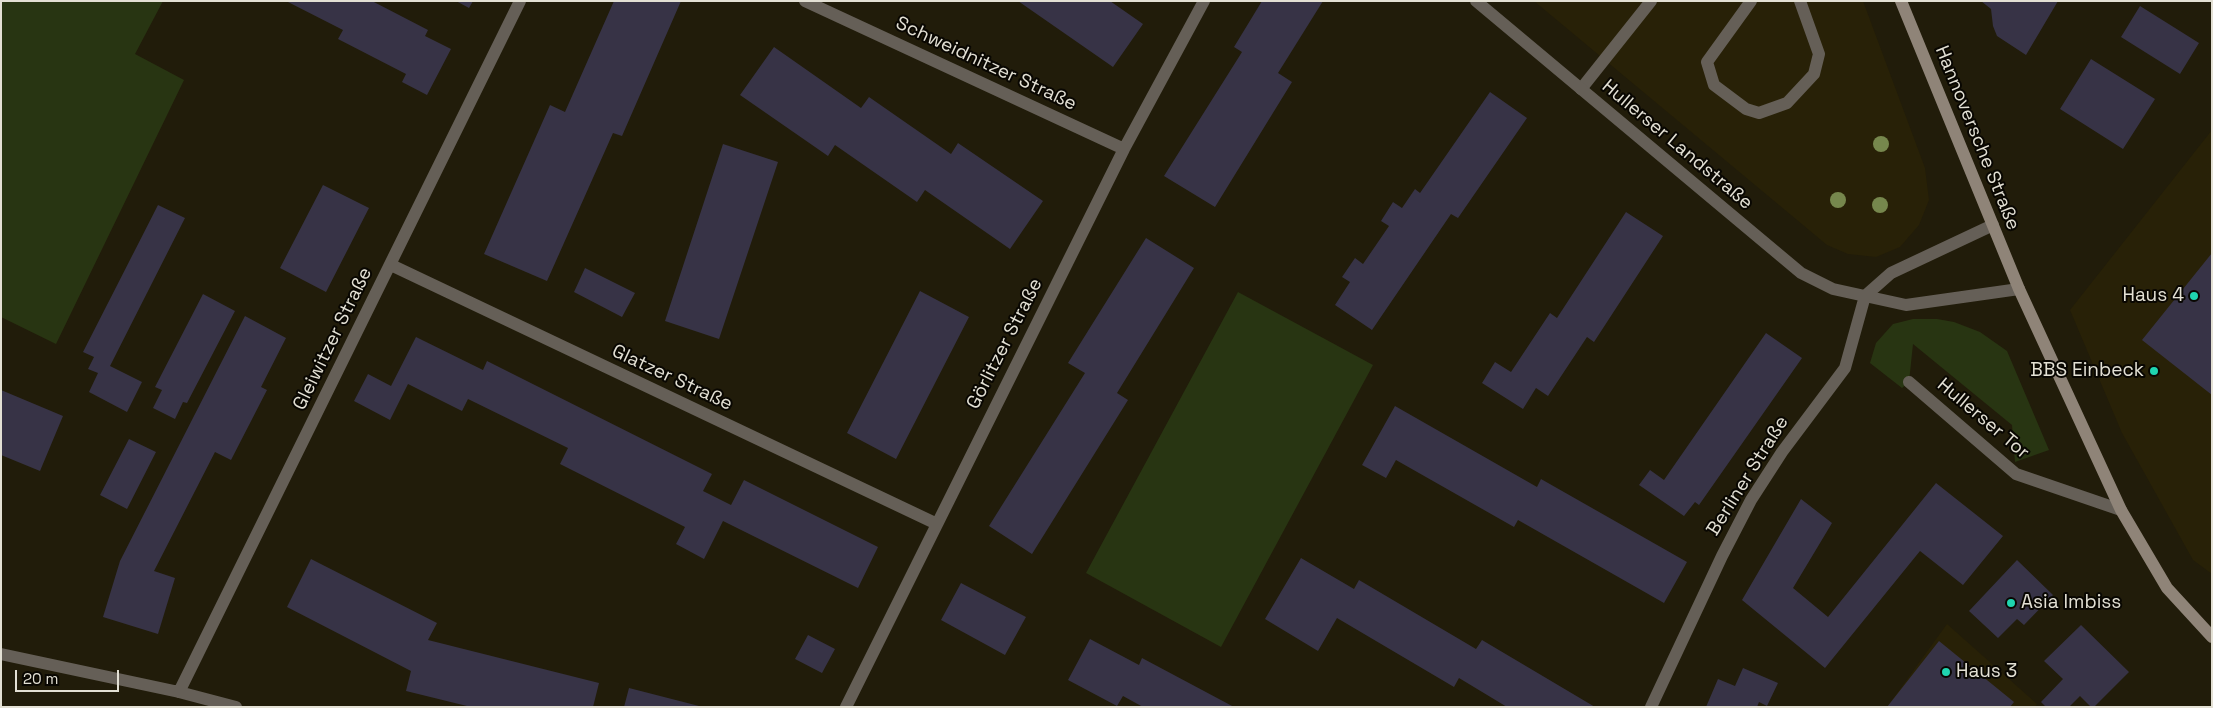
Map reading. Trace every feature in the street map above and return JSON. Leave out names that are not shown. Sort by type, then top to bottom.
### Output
[{"type":"main road","name":"Hannoversche Straße","points":[[1901,1],[2019,289]]},
{"type":"main road","points":[[2019,289],[2121,510],[2167,588],[2212,637]]},
{"type":"street","name":"Gleiwitzer Straße","points":[[179,692],[520,1]]},
{"type":"street","name":"Schweidnitzer Straße","points":[[805,1],[1124,149]]},
{"type":"street","name":"Görlitzer Straße","points":[[846,707],[1124,149],[1204,1]]},
{"type":"street","name":"Hullerser Landstraße","points":[[1476,1],[1801,274],[1833,289],[1906,305],[2019,289]]},
{"type":"street","points":[[1581,89],[1651,1]]},
{"type":"street","points":[[1751,1],[1707,62],[1714,85],[1746,109],[1759,113],[1787,102],[1814,74],[1819,54],[1800,1]]},
{"type":"street","points":[[1866,296],[1891,274],[1993,225]]},
{"type":"street","name":"Glatzer Straße","points":[[391,265],[937,524]]},
{"type":"street","name":"Berliner Straße","points":[[1651,707],[1722,556],[1751,500],[1782,452],[1845,368],[1866,296]]},
{"type":"street","name":"Hullerser Tor","points":[[1909,382],[2016,474],[2121,510]]},
{"type":"street","points":[[1,654],[179,692],[236,707]]},
{"type":"shaded area","points":[[1534,1],[1863,1],[1925,168],[1929,200],[1919,225],[1900,247],[1876,257],[1848,254],[1827,245]]},
{"type":"shaded area","name":"BBS Einbeck","points":[[2212,130],[2212,574],[2193,560],[2122,433],[2070,310]]},
{"type":"shaded area","name":"Haus 3","points":[[1947,624],[2037,704],[2035,707],[1887,707]]},
{"type":"green space","points":[[1,1],[163,1],[135,54],[184,80],[56,344],[1,317]]},
{"type":"green space","points":[[1238,292],[1373,365],[1221,647],[1086,573]]},
{"type":"green space","points":[[1913,319],[1937,319],[1954,322],[1980,332],[2007,351],[2049,450],[2015,462],[2012,425],[1913,344],[1909,382],[1902,388],[1870,363],[1876,343],[1893,324]]},
{"type":"building","points":[[286,1],[372,1],[428,30],[425,36],[451,49],[427,95],[402,82],[406,74],[338,39],[343,30]]},
{"type":"building","points":[[456,1],[473,1],[469,8]]},
{"type":"building","points":[[614,1],[681,1],[622,136],[613,133],[547,281],[484,254],[550,105],[565,112]]},
{"type":"building","points":[[1018,1],[1110,1],[1143,24],[1113,67]]},
{"type":"building","points":[[1262,1],[1323,1],[1278,73],[1292,82],[1215,207],[1164,176],[1242,52],[1234,47]]},
{"type":"building","points":[[1981,1],[2058,1],[2026,55],[1997,36],[1993,26],[1991,9]]},
{"type":"building","points":[[2140,6],[2199,43],[2180,74],[2121,37]]},
{"type":"building","points":[[774,47],[861,108],[869,97],[951,154],[958,143],[1043,201],[1010,249],[925,190],[917,202],[835,145],[828,156],[740,95]]},
{"type":"building","points":[[2091,59],[2155,99],[2123,149],[2060,109]]},
{"type":"building","points":[[1490,92],[1527,118],[1458,218],[1451,214],[1372,330],[1335,305],[1350,282],[1342,277],[1355,258],[1363,264],[1389,226],[1381,221],[1393,202],[1402,208],[1415,189],[1420,193]]},
{"type":"building","points":[[723,144],[778,162],[719,339],[665,321]]},
{"type":"building","points":[[323,185],[369,208],[326,292],[280,268]]},
{"type":"building","points":[[158,205],[185,218],[110,366],[142,382],[127,412],[89,392],[98,373],[88,369],[94,357],[83,352]]},
{"type":"building","points":[[1626,212],[1663,236],[1594,342],[1587,337],[1548,396],[1536,388],[1523,409],[1482,383],[1495,362],[1511,372],[1550,313],[1557,318]]},
{"type":"building","points":[[1146,238],[1194,268],[1117,393],[1128,400],[1032,554],[989,526],[1085,373],[1068,363]]},
{"type":"building","name":"Haus 4","points":[[2212,253],[2212,395],[2142,340]]},
{"type":"building","points":[[585,268],[635,293],[622,317],[574,292]]},
{"type":"building","points":[[920,291],[969,317],[896,459],[847,433]]},
{"type":"building","points":[[203,294],[235,311],[187,403],[183,402],[175,419],[153,408],[162,390],[155,387]]},
{"type":"building","points":[[245,316],[286,338],[261,387],[267,390],[231,460],[215,452],[154,571],[175,578],[158,634],[103,617],[120,561]]},
{"type":"building","points":[[1766,333],[1802,358],[1699,505],[1695,502],[1684,516],[1639,485],[1650,470],[1664,480]]},
{"type":"building","points":[[416,337],[483,370],[487,361],[712,474],[703,491],[731,505],[744,480],[878,547],[858,588],[723,521],[704,559],[676,544],[685,527],[560,464],[568,448],[468,399],[462,411],[408,384],[390,420],[354,401],[368,374],[391,386]]},
{"type":"building","points":[[1,390],[63,416],[40,471],[1,455]]},
{"type":"building","points":[[1395,406],[1537,487],[1541,479],[1687,562],[1664,603],[1518,520],[1514,527],[1396,460],[1386,478],[1362,465]]},
{"type":"building","points":[[129,439],[156,452],[127,509],[100,495]]},
{"type":"building","points":[[1936,483],[2003,536],[1963,585],[1920,551],[1825,668],[1742,600],[1801,499],[1832,523],[1793,588],[1828,617]]},
{"type":"building","points":[[1301,558],[1354,589],[1359,580],[1476,649],[1482,640],[1595,707],[1507,707],[1459,678],[1454,687],[1337,618],[1318,651],[1265,619]]},
{"type":"building","points":[[311,559],[437,623],[428,640],[599,683],[593,707],[471,707],[406,691],[411,671],[287,607]]},
{"type":"building","name":"Asia Imbiss","points":[[2017,560],[2053,595],[2024,625],[2017,619],[1998,638],[1969,611]]},
{"type":"building","points":[[961,583],[1026,617],[1005,655],[941,620]]},
{"type":"building","points":[[2081,625],[2129,672],[2094,707],[2091,707],[2080,696],[2069,707],[2046,707],[2041,702],[2063,679],[2044,661]]},
{"type":"building","points":[[808,635],[835,649],[822,673],[795,659]]},
{"type":"building","points":[[1090,639],[1139,665],[1142,658],[1234,707],[1143,707],[1123,696],[1117,706],[1068,680]]},
{"type":"building","name":"Haus 3","points":[[1939,641],[2014,702],[2010,707],[1887,707]]},
{"type":"building","points":[[1743,668],[1778,683],[1767,706],[1759,702],[1757,707],[1706,707],[1718,679],[1735,686]]},
{"type":"building","points":[[629,688],[699,706],[699,707],[624,707]]},
{"type":"place","name":"Haus 4","points":[[2194,296]]},
{"type":"place","name":"BBS Einbeck","points":[[2154,371]]},
{"type":"place","name":"Asia Imbiss","points":[[2011,603]]},
{"type":"place","name":"Haus 3","points":[[1946,672]]}]
